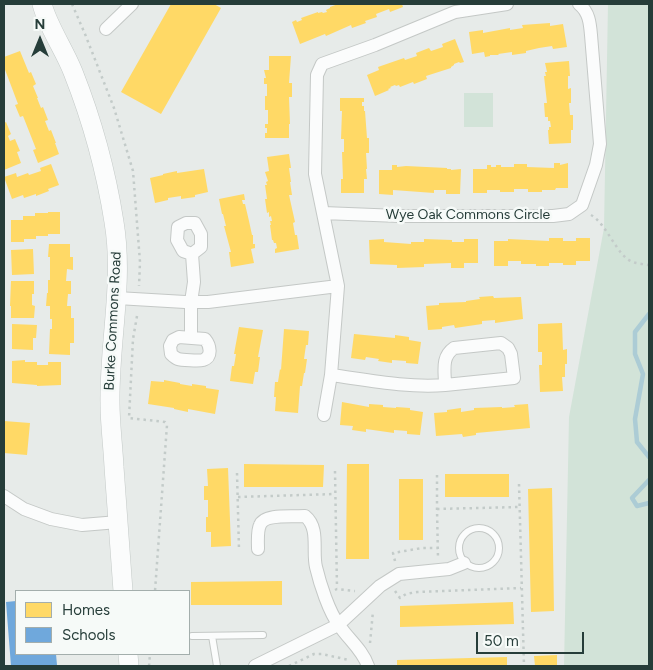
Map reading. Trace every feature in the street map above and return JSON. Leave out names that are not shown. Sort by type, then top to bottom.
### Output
[{"type":"street","name":"Burke Commons Road","points":[[42,4],[44,12],[74,72],[86,108],[104,170],[115,224],[118,256],[117,298],[110,361],[110,404],[123,590]]},
{"type":"street","points":[[106,29],[132,4]]},
{"type":"street","points":[[324,415],[331,375],[338,286],[316,174],[317,75],[322,64],[455,12],[507,4]]},
{"type":"street","points":[[576,209],[582,205],[596,165],[600,144],[592,35],[589,17],[579,4]]},
{"type":"street","name":"Wye Oak Commons Circle","points":[[324,213],[399,216],[553,216],[569,214],[576,209]]},
{"type":"street","points":[[191,338],[191,302],[194,282],[192,254]]},
{"type":"street","points":[[117,298],[208,302],[338,286]]},
{"type":"street","points":[[331,375],[408,385],[445,385],[514,378],[511,354],[508,348],[501,344],[454,348],[448,352],[445,358],[445,385]]},
{"type":"street","points":[[4,496],[24,509],[51,519],[82,525],[118,522]]},
{"type":"street","points":[[258,549],[259,526],[263,520],[269,517],[305,516],[309,520],[313,527],[316,566],[325,597],[338,625],[358,648],[368,666]]},
{"type":"street","points":[[255,666],[338,625],[380,586],[399,574],[449,569],[464,563]]},
{"type":"lane","points":[[470,529],[486,529],[498,540],[498,556],[486,568],[470,568],[464,563],[459,556],[459,540],[470,529]]},
{"type":"lane","points":[[192,636],[263,635]]},
{"type":"lane","points":[[212,636],[217,666]]},
{"type":"path","points":[[72,4],[114,108],[133,171],[140,262],[139,286]]},
{"type":"path","points":[[576,209],[584,218],[591,215],[597,219],[612,238],[621,254],[632,262],[649,265]]},
{"type":"path","points":[[137,316],[133,339],[129,418],[165,422],[168,425],[155,590]]},
{"type":"path","points":[[334,470],[336,590],[356,592],[357,594]]},
{"type":"path","points":[[237,473],[239,550]]},
{"type":"path","points":[[437,475],[438,562]]},
{"type":"path","points":[[519,484],[524,666]]},
{"type":"path","points":[[238,496],[335,494]]},
{"type":"path","points":[[437,509],[519,507]]},
{"type":"path","points":[[388,596],[396,590],[400,598],[406,594],[422,592],[521,588]]},
{"type":"path","points":[[368,645],[371,641],[371,610],[377,606]]},
{"type":"path","points":[[289,666],[314,654],[349,660]]},
{"type":"green space","points":[[608,4],[649,4],[649,666],[564,666],[569,417],[604,228]]},
{"type":"green space","points":[[464,93],[493,93],[493,127],[464,127]]},
{"type":"building: Homes","points":[[171,4],[214,4],[221,8],[161,114],[121,92]]},
{"type":"building: Homes","points":[[338,4],[402,4],[403,7],[390,12],[389,9],[376,14],[377,17],[365,21],[366,23],[352,28],[351,25],[326,36],[325,34],[300,44],[292,22],[296,20],[297,22],[302,20],[301,18],[318,12],[327,12],[326,10],[330,7]]},
{"type":"building: Homes","points":[[550,23],[550,26],[563,24],[567,47],[553,49],[552,46],[526,51],[526,53],[512,55],[512,52],[485,57],[484,52],[472,54],[469,32],[483,30],[483,33],[510,28],[510,30],[523,28],[522,25]]},
{"type":"building: Homes","points":[[455,39],[464,62],[459,62],[451,68],[426,76],[427,79],[414,84],[413,82],[400,87],[395,85],[375,96],[367,75],[379,70],[378,67],[404,58],[405,60],[417,56],[416,53],[429,48],[431,51],[443,47],[442,44]]},
{"type":"building: Homes","points":[[20,51],[36,84],[33,86],[41,108],[43,107],[48,120],[45,121],[49,131],[51,130],[59,154],[38,163],[33,150],[36,149],[23,116],[20,117],[15,105],[18,104],[4,67],[4,57]]},
{"type":"building: Homes","points":[[269,56],[291,56],[289,83],[292,83],[292,97],[289,97],[289,138],[265,138],[268,110],[265,110],[267,84],[264,84],[264,78],[266,78],[264,70],[269,70]]},
{"type":"building: Homes","points":[[569,61],[570,76],[568,76],[568,89],[571,88],[571,103],[569,103],[570,115],[573,115],[571,143],[549,144],[548,130],[551,127],[548,117],[545,117],[544,103],[547,103],[544,76],[546,76],[545,72],[547,72],[545,63]]},
{"type":"building: Homes","points":[[340,98],[364,98],[362,106],[364,106],[365,111],[369,153],[366,153],[367,179],[364,179],[364,193],[341,193],[344,139],[341,139],[342,111],[340,111]]},
{"type":"building: Homes","points":[[6,122],[11,134],[8,136],[10,141],[15,139],[20,151],[17,152],[21,163],[4,170],[4,123]]},
{"type":"building: Homes","points":[[289,154],[292,195],[289,195],[299,249],[275,253],[277,248],[276,243],[272,240],[270,221],[272,221],[271,216],[269,217],[269,212],[267,213],[265,199],[267,199],[265,185],[267,185],[266,182],[268,181],[265,172],[269,171],[267,157]]},
{"type":"building: Homes","points":[[554,163],[560,163],[560,165],[568,163],[568,188],[542,190],[542,192],[514,189],[514,192],[487,190],[487,193],[473,193],[473,169],[487,169],[487,165],[491,165],[491,167],[501,165],[501,167],[514,167],[514,164],[527,164],[527,167],[554,168]]},
{"type":"building: Homes","points":[[51,164],[59,185],[36,196],[36,194],[24,198],[23,195],[12,199],[4,177],[16,173],[17,177],[28,173],[29,175],[41,171],[40,168]]},
{"type":"building: Homes","points":[[392,165],[397,165],[397,167],[461,169],[460,194],[446,194],[446,190],[434,190],[434,193],[393,190],[393,195],[379,194],[379,170],[392,170]]},
{"type":"building: Homes","points":[[204,169],[208,192],[195,195],[195,197],[181,199],[181,196],[168,198],[168,200],[155,203],[150,178],[177,171],[177,173]]},
{"type":"building: Homes","points":[[244,194],[245,200],[242,200],[243,204],[245,204],[253,235],[253,244],[255,244],[255,248],[251,249],[254,263],[231,267],[229,252],[231,252],[219,199]]},
{"type":"building: Homes","points":[[60,212],[60,234],[36,236],[36,239],[24,239],[24,242],[11,242],[11,220],[23,220],[23,216],[35,216],[35,213]]},
{"type":"building: Homes","points":[[549,238],[563,238],[563,241],[576,241],[576,238],[590,238],[590,261],[576,261],[576,265],[549,263],[549,266],[536,266],[536,264],[521,264],[521,261],[508,261],[508,266],[494,266],[494,241],[508,241],[508,239],[549,241]]},
{"type":"building: Homes","points":[[384,239],[384,242],[411,244],[411,242],[424,242],[424,239],[464,242],[464,239],[478,239],[478,263],[464,263],[464,268],[451,268],[451,263],[397,268],[397,265],[370,264],[369,240]]},
{"type":"building: Homes","points":[[49,244],[70,244],[70,257],[73,257],[73,270],[67,269],[66,281],[71,281],[71,294],[68,294],[67,306],[71,306],[71,318],[74,318],[74,343],[70,343],[70,355],[49,354],[52,319],[50,319],[50,306],[46,306],[48,280],[50,280]]},
{"type":"building: Homes","points":[[33,249],[34,274],[12,275],[11,250]]},
{"type":"building: Homes","points":[[11,281],[34,281],[32,305],[35,306],[34,318],[11,318]]},
{"type":"building: Homes","points":[[493,296],[494,298],[521,297],[523,319],[495,323],[495,320],[482,321],[482,324],[455,328],[454,325],[442,327],[442,329],[428,330],[426,306],[439,305],[439,303],[466,302],[480,299],[479,297]]},
{"type":"building: Homes","points":[[562,323],[563,350],[567,349],[565,377],[562,377],[563,391],[540,392],[539,365],[542,365],[542,352],[538,352],[538,324]]},
{"type":"building: Homes","points":[[12,324],[37,325],[36,338],[33,338],[33,350],[12,349]]},
{"type":"building: Homes","points":[[239,327],[263,330],[258,357],[260,357],[258,372],[255,372],[253,384],[230,381]]},
{"type":"building: Homes","points":[[284,329],[309,331],[304,359],[307,359],[302,386],[300,386],[298,413],[275,411],[275,382],[278,382],[281,370]]},
{"type":"building: Homes","points":[[354,334],[395,338],[395,335],[409,337],[409,340],[421,342],[418,364],[392,360],[392,363],[366,357],[365,360],[351,358]]},
{"type":"building: Homes","points":[[25,360],[25,362],[37,362],[37,365],[48,365],[48,362],[61,362],[61,385],[37,386],[12,383],[12,361]]},
{"type":"building: Homes","points":[[164,380],[192,386],[192,384],[206,386],[206,388],[219,390],[215,414],[188,409],[188,412],[148,404],[151,381],[164,382]]},
{"type":"building: Homes","points":[[342,402],[369,407],[369,404],[383,405],[383,407],[410,408],[410,410],[423,412],[420,435],[394,430],[394,433],[366,429],[366,432],[352,430],[353,426],[340,425]]},
{"type":"building: Homes","points":[[528,404],[530,428],[476,433],[476,435],[463,437],[462,434],[436,436],[434,413],[461,408],[461,412],[474,410],[474,408],[502,408]]},
{"type":"building: Homes","points":[[4,421],[30,423],[27,455],[4,453]]},
{"type":"building: Homes","points":[[244,464],[324,465],[323,487],[244,487]]},
{"type":"building: Homes","points":[[347,464],[369,464],[369,559],[346,559]]},
{"type":"building: Homes","points":[[228,468],[231,546],[211,547],[211,532],[206,532],[208,500],[204,500],[204,486],[208,486],[207,469]]},
{"type":"building: Homes","points":[[445,474],[509,474],[509,497],[445,497]]},
{"type":"building: Homes","points":[[399,479],[423,479],[423,540],[399,540]]},
{"type":"building: Homes","points":[[552,488],[554,611],[531,612],[528,489]]},
{"type":"building: Homes","points":[[282,581],[282,605],[191,605],[191,582]]},
{"type":"building: Homes","points":[[513,602],[514,624],[400,627],[400,606]]},
{"type":"building: Homes","points":[[557,655],[557,666],[535,666],[534,656]]},
{"type":"building: Homes","points":[[507,657],[507,666],[397,666],[397,660]]},
{"type":"building: Schools","points":[[15,601],[15,655],[56,655],[57,665],[11,666],[6,602]]},
{"type":"waterway","points":[[649,314],[635,332],[635,354],[643,374],[635,419],[637,442],[649,457]]},
{"type":"waterway","points":[[649,480],[632,498],[637,506],[649,503]]}]
